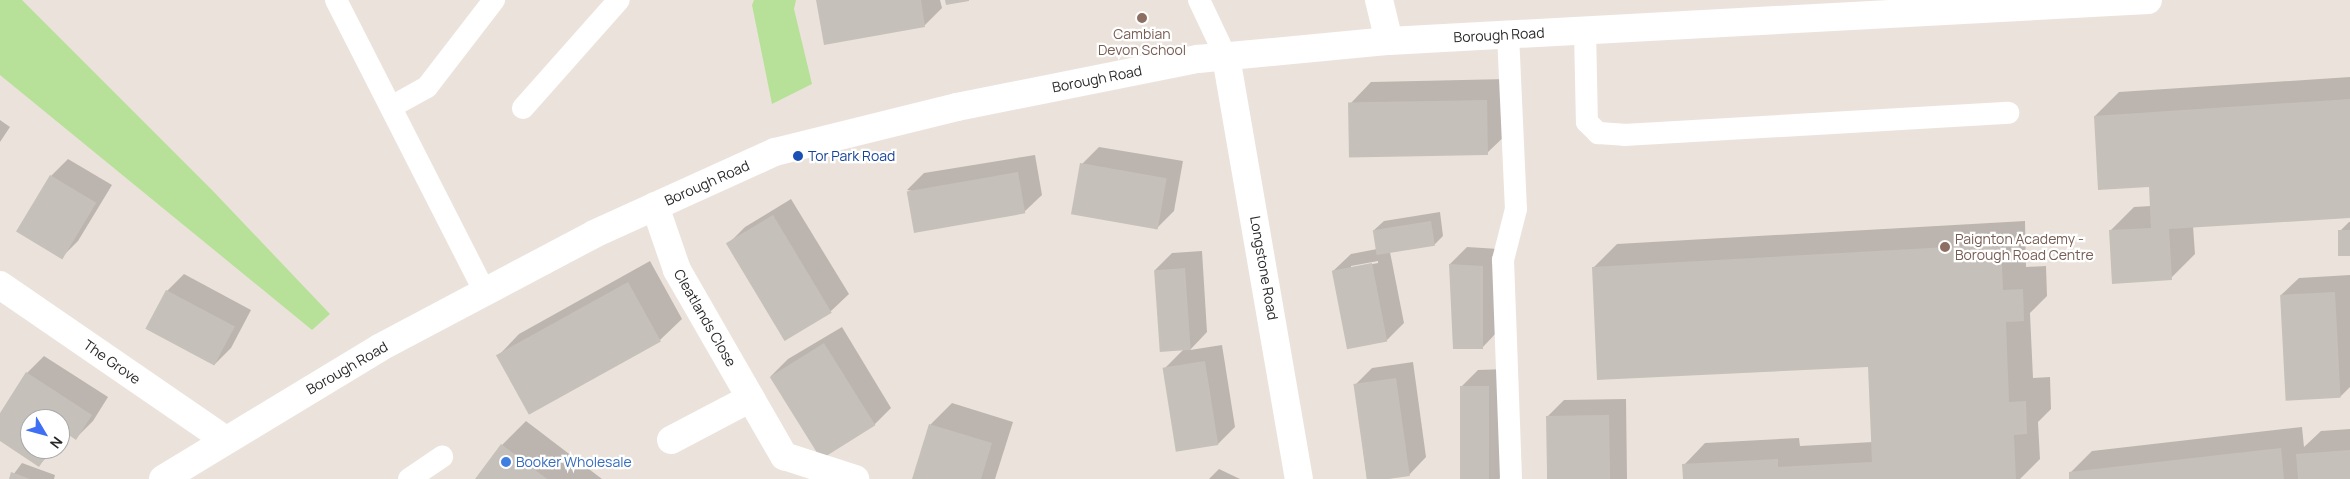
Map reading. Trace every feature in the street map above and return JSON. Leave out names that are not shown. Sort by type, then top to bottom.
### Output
[{"type":"main road","points":[[1379,0],[1389,41]]},
{"type":"main road","name":"Borough Road","points":[[163,479],[224,439],[379,348],[594,234],[775,152],[957,107],[1198,58],[1389,41],[2148,0]]},
{"type":"main road","name":"Longstone Road","points":[[1226,57],[1299,479]]},
{"type":"main road","name":"Cleatlands Close","points":[[654,206],[677,270],[784,456],[855,479]]},
{"type":"main road","name":"The Grove","points":[[0,285],[224,439]]},
{"type":"main road","points":[[671,440],[751,398]]},
{"type":"lane","points":[[336,0],[485,292]]},
{"type":"lane","points":[[391,106],[427,87],[494,0]]},
{"type":"lane","points":[[523,108],[619,0]]},
{"type":"lane","points":[[1200,0],[1226,57]]},
{"type":"lane","points":[[1585,30],[1587,122],[1598,133],[1624,135],[2008,113]]},
{"type":"lane","points":[[1508,34],[1516,209],[1503,260],[1511,479]]},
{"type":"lane","points":[[409,479],[442,457]]},
{"type":"green space","points":[[0,0],[22,0],[213,191],[330,314],[312,330],[0,75]]},
{"type":"green space","points":[[754,0],[796,0],[794,9],[812,84],[772,104],[752,5]]},
{"type":"building","points":[[816,0],[921,0],[925,27],[824,45]]},
{"type":"building","points":[[945,0],[969,0],[969,1],[946,5]]},
{"type":"building","points":[[2350,99],[2350,218],[2169,229],[2172,280],[2112,284],[2109,230],[2151,228],[2149,187],[2098,190],[2094,116]]},
{"type":"building","points":[[1487,100],[1488,155],[1349,157],[1348,102]]},
{"type":"building","points":[[1080,163],[1167,178],[1158,229],[1071,214]]},
{"type":"building","points":[[1018,172],[1025,213],[914,233],[907,192]]},
{"type":"building","points":[[50,175],[96,203],[62,259],[16,232]]},
{"type":"building","points":[[773,215],[832,313],[785,341],[726,243]]},
{"type":"building","points":[[1431,221],[1435,246],[1377,255],[1373,230]]},
{"type":"building","points":[[2338,230],[2350,230],[2350,256],[2338,256]]},
{"type":"building","points":[[2001,244],[2003,290],[2023,289],[2024,321],[2006,322],[2009,402],[2026,401],[2027,434],[2014,435],[2016,479],[1683,479],[1682,464],[1778,459],[1778,467],[1872,462],[1868,367],[1597,380],[1592,267]]},
{"type":"building","points":[[1372,263],[1387,342],[1347,349],[1332,271]]},
{"type":"building","points":[[1449,264],[1483,266],[1483,349],[1453,349]]},
{"type":"building","points":[[1185,268],[1191,350],[1160,352],[1154,270]]},
{"type":"building","points":[[628,282],[661,341],[529,415],[496,355]]},
{"type":"building","points":[[166,290],[235,327],[214,365],[145,329]]},
{"type":"building","points":[[2335,292],[2341,398],[2286,401],[2280,295]]},
{"type":"building","points":[[824,343],[875,425],[821,459],[770,377]]},
{"type":"building","points":[[1205,361],[1218,445],[1176,452],[1163,368]]},
{"type":"building","points":[[26,372],[92,415],[76,440],[70,436],[70,409],[20,409],[20,454],[0,441],[0,413]]},
{"type":"building","points":[[1396,378],[1410,476],[1389,479],[1367,479],[1353,384]]},
{"type":"building","points":[[1460,386],[1489,386],[1489,479],[1460,479]]},
{"type":"building","points":[[1609,415],[1610,479],[1547,479],[1546,416]]},
{"type":"building","points":[[929,424],[992,443],[981,479],[912,479]]},
{"type":"building","name":"Booker Wholesale","points":[[501,444],[547,479],[475,479]]},
{"type":"building","points":[[2281,448],[2284,479],[2069,479],[2069,472]]},
{"type":"building","points":[[2350,450],[2350,479],[2298,479],[2296,454]]},
{"type":"building","points":[[27,459],[44,459],[39,467]]},
{"type":"building","points":[[11,472],[30,479],[9,479]]},
{"type":"place","name":"Cambian Devon School","points":[[1142,18]]},
{"type":"place","name":"Tor Park Road","points":[[798,156]]},
{"type":"place","name":"Paignton Academy - Borough Road Centre","points":[[1945,247]]},
{"type":"place","name":"Booker Wholesale","points":[[506,462]]}]
